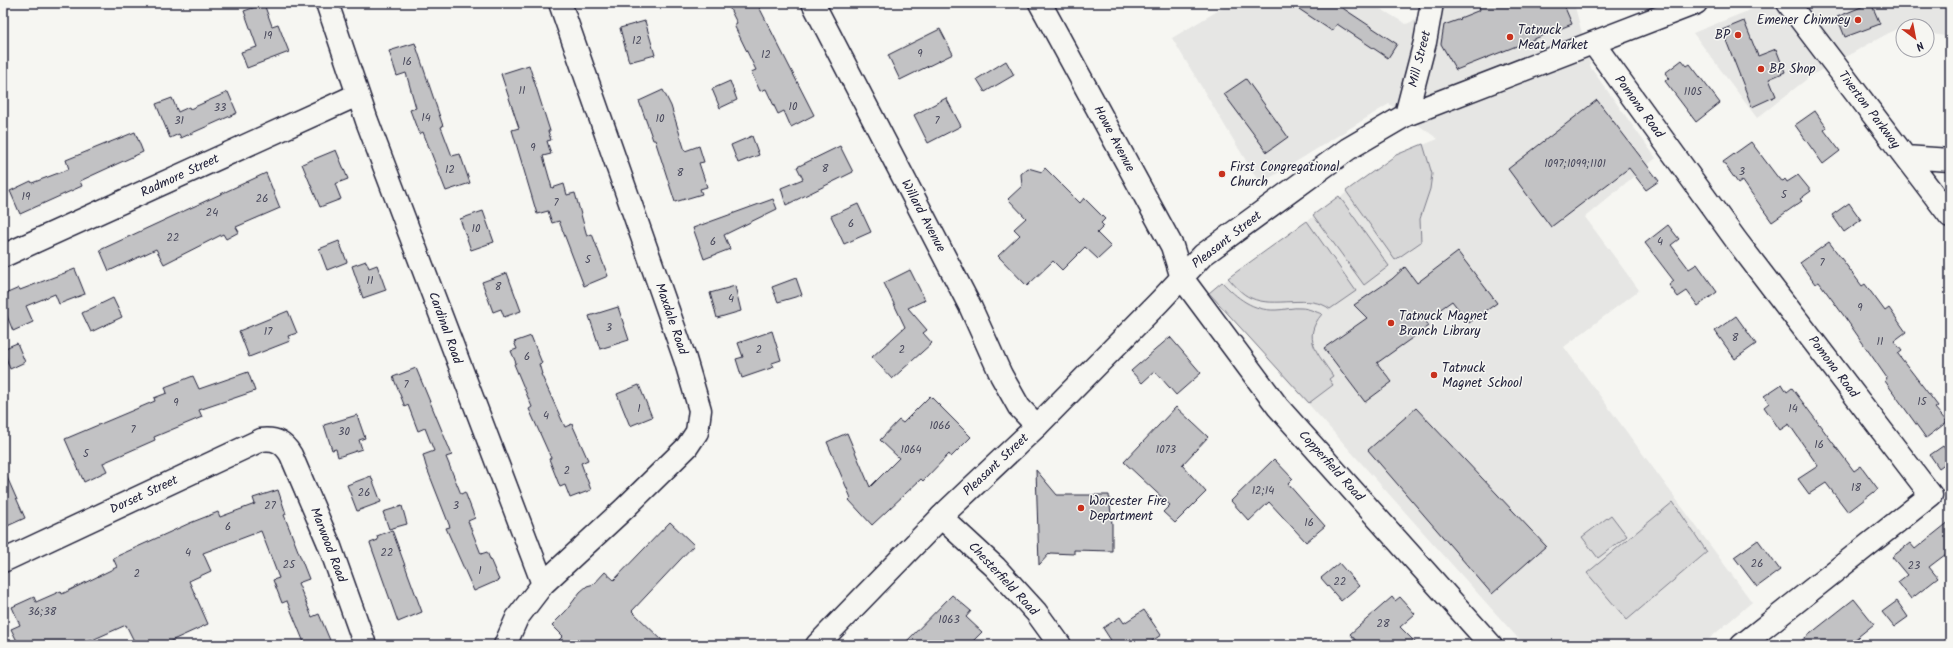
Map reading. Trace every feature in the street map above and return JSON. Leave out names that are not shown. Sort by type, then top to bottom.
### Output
[{"type":"street","name":"Cardinal Road","points":[[327,3],[358,95],[445,331],[543,584]]},
{"type":"street","name":"Maxdale Road","points":[[543,584],[625,508],[687,447],[697,432],[700,410],[685,359],[560,3]]},
{"type":"street","name":"Willard Avenue","points":[[813,3],[970,306],[1001,374],[1019,406],[1038,426]]},
{"type":"street","name":"Howe Avenue","points":[[1040,3],[1172,246],[1182,278]]},
{"type":"street","name":"Mill Street","points":[[1406,115],[1425,42],[1432,3]]},
{"type":"street","name":"Pleasant Street","points":[[816,645],[941,517],[1038,426],[1215,246],[1348,149],[1406,115],[1696,3]]},
{"type":"street","name":"Tiverton Parkway","points":[[1788,3],[1950,216]]},
{"type":"street","name":"Pomona Road","points":[[1593,43],[1736,240],[1931,495],[1742,645]]},
{"type":"street","name":"Radmore Street","points":[[3,256],[358,95]]},
{"type":"street","points":[[1905,157],[1950,160]]},
{"type":"street","name":"Copperfield Road","points":[[1182,278],[1278,407],[1491,645]]},
{"type":"street","name":"Dorset Street","points":[[3,561],[262,440],[270,439],[280,442],[286,446]]},
{"type":"street","name":"Marwood Road","points":[[286,446],[329,544],[365,645]]},
{"type":"street","name":"Chesterfield Road","points":[[941,517],[995,567],[1036,612],[1060,645]]},
{"type":"street","points":[[505,645],[517,618],[543,584]]},
{"type":"shaded area","name":"Tatnuck Magnet School","points":[[1231,3],[1371,3],[1406,24],[1442,10],[1443,3],[1574,3],[1591,68],[1656,158],[1585,217],[1639,290],[1564,347],[1752,602],[1702,645],[1524,645],[1209,293],[1398,155],[1438,139],[1389,104],[1260,184],[1172,38]]},
{"type":"shaded area","points":[[1759,3],[1950,3],[1950,37],[1935,34],[1935,18],[1895,18],[1895,30],[1812,75],[1757,118],[1693,33],[1760,6]]},
{"type":"shaded area","points":[[1423,144],[1432,174],[1430,189],[1420,219],[1421,242],[1395,260],[1346,191],[1396,155]]},
{"type":"shaded area","points":[[1339,196],[1389,266],[1364,285],[1313,215]]},
{"type":"shaded area","points":[[1307,221],[1356,291],[1330,309],[1322,304],[1312,302],[1260,301],[1244,294],[1228,278]]},
{"type":"shaded area","points":[[1222,282],[1240,298],[1253,306],[1268,310],[1304,308],[1322,314],[1316,323],[1312,339],[1317,353],[1333,376],[1329,379],[1333,385],[1309,403],[1209,293]]},
{"type":"shaded area","points":[[1673,502],[1707,552],[1627,620],[1587,573]]},
{"type":"shaded area","points":[[1611,515],[1627,536],[1598,558],[1582,537]]},
{"type":"building","points":[[727,3],[757,3],[814,115],[791,127],[784,111],[778,114],[766,89],[760,91],[751,72],[756,70],[734,25],[737,23]]},
{"type":"building","points":[[1290,3],[1335,3],[1397,44],[1388,58],[1337,24],[1332,31]]},
{"type":"building","points":[[1478,3],[1563,3],[1572,24],[1456,70],[1441,44],[1444,25],[1480,10]]},
{"type":"building","name":"Emener Chimney","points":[[1871,3],[1880,24],[1845,37],[1837,17]]},
{"type":"building","points":[[264,4],[272,26],[278,24],[289,52],[247,68],[241,52],[257,47],[244,11]]},
{"type":"building","points":[[645,21],[655,55],[629,62],[620,28]]},
{"type":"building","points":[[1744,21],[1758,56],[1776,49],[1785,72],[1769,79],[1776,96],[1752,107],[1722,30]]},
{"type":"building","points":[[940,29],[953,54],[900,80],[888,55]]},
{"type":"building","points":[[415,43],[443,126],[441,127],[452,156],[460,154],[470,183],[446,191],[423,132],[419,134],[410,110],[416,108],[406,73],[397,76],[389,51]]},
{"type":"building","points":[[1682,60],[1687,66],[1690,64],[1720,103],[1696,122],[1665,81],[1669,78],[1665,73]]},
{"type":"building","points":[[1006,61],[1014,75],[985,92],[977,79]]},
{"type":"building","points":[[529,65],[550,131],[548,131],[551,140],[547,141],[551,154],[543,156],[552,188],[564,184],[567,195],[575,193],[587,236],[592,234],[608,276],[584,286],[559,221],[552,223],[548,211],[537,214],[512,130],[519,128],[501,74]]},
{"type":"building","points":[[1246,79],[1288,137],[1267,152],[1224,94]]},
{"type":"building","points":[[730,81],[737,100],[720,108],[712,89]]},
{"type":"building","points":[[663,90],[671,106],[685,151],[699,146],[704,162],[699,163],[707,187],[700,189],[702,194],[675,202],[655,140],[653,140],[639,101]]},
{"type":"building","points":[[228,92],[237,113],[181,138],[179,134],[170,138],[156,104],[172,98],[178,112],[189,107],[190,109]]},
{"type":"building","points":[[946,98],[961,126],[928,143],[914,115]]},
{"type":"building","points":[[1597,100],[1659,181],[1646,190],[1629,168],[1551,227],[1508,169]]},
{"type":"building","points":[[1815,111],[1827,128],[1824,130],[1840,151],[1823,164],[1795,125]]},
{"type":"building","points":[[135,132],[143,152],[80,181],[82,186],[20,214],[10,191],[31,181],[32,183],[69,169],[66,160]]},
{"type":"building","points":[[752,136],[759,155],[738,163],[731,145]]},
{"type":"building","points":[[1751,142],[1779,179],[1783,181],[1785,179],[1787,182],[1798,175],[1811,191],[1800,199],[1802,201],[1772,222],[1742,180],[1738,183],[1723,162]]},
{"type":"building","points":[[840,146],[853,172],[786,205],[781,188],[803,179],[797,167]]},
{"type":"building","points":[[336,150],[348,179],[335,184],[341,199],[320,207],[302,164]]},
{"type":"building","points":[[1028,168],[1042,172],[1045,168],[1080,203],[1084,198],[1105,219],[1101,223],[1104,226],[1097,233],[1111,247],[1098,259],[1085,247],[1062,270],[1053,261],[1027,286],[998,256],[1020,235],[1014,229],[1026,218],[1008,199],[1022,186],[1021,174]]},
{"type":"building","points":[[266,173],[280,208],[236,227],[239,232],[226,239],[223,234],[164,264],[156,249],[109,271],[100,250]]},
{"type":"building","points":[[773,199],[777,209],[724,235],[730,249],[704,259],[693,228]]},
{"type":"building","points":[[1849,203],[1861,220],[1844,232],[1832,215]]},
{"type":"building","points":[[858,204],[871,232],[844,244],[831,216]]},
{"type":"building","points":[[483,211],[494,242],[471,250],[460,219]]},
{"type":"building","points":[[1668,225],[1679,239],[1671,245],[1689,269],[1697,264],[1717,292],[1698,306],[1687,291],[1678,297],[1669,285],[1674,281],[1645,243]]},
{"type":"building","points":[[339,241],[347,262],[327,270],[319,249]]},
{"type":"building","points":[[1829,242],[1862,286],[1865,284],[1885,311],[1889,308],[1906,332],[1894,341],[1902,351],[1898,354],[1938,406],[1935,408],[1947,422],[1926,438],[1885,381],[1887,378],[1844,316],[1819,282],[1815,284],[1800,263]]},
{"type":"building","points":[[1458,252],[1497,303],[1469,323],[1452,301],[1425,320],[1429,326],[1377,363],[1392,382],[1365,402],[1324,348],[1367,318],[1354,305],[1392,279],[1405,267],[1417,283]]},
{"type":"building","points":[[366,261],[369,268],[377,265],[386,290],[363,298],[352,266]]},
{"type":"building","points":[[75,269],[85,294],[59,304],[55,294],[26,306],[33,322],[13,331],[3,306],[3,295]]},
{"type":"building","points":[[910,270],[925,300],[908,308],[927,330],[923,333],[932,343],[892,379],[872,357],[905,327],[884,283]]},
{"type":"building","points":[[507,273],[521,311],[504,317],[501,309],[493,312],[482,282]]},
{"type":"building","points":[[796,278],[802,295],[778,302],[772,287]]},
{"type":"building","points":[[735,286],[741,311],[717,318],[710,293]]},
{"type":"building","points":[[113,298],[122,317],[91,332],[82,313]]},
{"type":"building","points":[[618,307],[629,340],[600,349],[589,316]]},
{"type":"building","points":[[288,311],[297,333],[288,336],[290,341],[249,357],[239,331]]},
{"type":"building","points":[[1736,316],[1756,344],[1735,359],[1715,331]]},
{"type":"building","points":[[772,331],[781,360],[772,363],[774,367],[742,378],[736,359],[743,357],[738,343]]},
{"type":"building","points":[[531,336],[542,363],[539,364],[541,374],[565,427],[572,424],[588,460],[581,463],[591,490],[570,498],[565,485],[560,487],[549,459],[551,458],[529,409],[532,407],[514,364],[516,363],[511,351],[517,349],[514,342]]},
{"type":"building","points":[[1170,337],[1201,373],[1176,395],[1155,371],[1142,383],[1131,371]]},
{"type":"building","points":[[17,343],[25,362],[10,369],[3,349]]},
{"type":"building","points":[[416,368],[452,455],[446,457],[461,494],[465,492],[475,518],[468,521],[481,554],[487,552],[499,580],[474,591],[446,528],[450,527],[426,466],[423,455],[434,451],[425,428],[418,431],[408,405],[405,407],[393,377]]},
{"type":"building","points":[[248,372],[255,391],[199,410],[202,417],[154,437],[155,440],[103,463],[107,471],[84,482],[65,439],[155,401],[154,398],[167,393],[165,387],[193,376],[199,389]]},
{"type":"building","points":[[1782,384],[1787,392],[1792,388],[1854,471],[1861,466],[1878,489],[1848,512],[1826,483],[1809,494],[1798,479],[1818,466],[1789,424],[1780,430],[1764,407],[1769,403],[1764,396]]},
{"type":"building","points":[[639,385],[652,417],[630,426],[617,394]]},
{"type":"building","points":[[930,396],[971,437],[951,457],[949,454],[923,481],[921,479],[872,525],[849,500],[851,498],[827,442],[847,433],[870,487],[899,458],[880,440],[899,420],[903,423]]},
{"type":"building","points":[[1176,407],[1208,437],[1182,465],[1206,492],[1175,523],[1163,512],[1170,505],[1124,462]]},
{"type":"building","points":[[1416,408],[1546,546],[1492,594],[1368,450]]},
{"type":"building","points":[[357,415],[365,438],[359,440],[362,449],[338,457],[336,449],[332,450],[324,425]]},
{"type":"building","points":[[1943,446],[1950,456],[1950,460],[1939,468],[1930,455]]},
{"type":"building","points":[[1274,459],[1293,479],[1288,484],[1325,526],[1306,542],[1269,502],[1249,521],[1231,501]]},
{"type":"building","points":[[3,468],[25,518],[3,528]]},
{"type":"building","points":[[1036,470],[1057,495],[1109,495],[1112,524],[1112,551],[1074,550],[1074,554],[1050,553],[1039,565]]},
{"type":"building","points":[[371,476],[381,502],[357,511],[347,485]]},
{"type":"building","points":[[278,490],[286,514],[284,515],[309,579],[298,583],[312,617],[319,614],[332,645],[305,645],[287,601],[282,603],[273,580],[279,578],[261,531],[203,553],[211,571],[189,581],[208,624],[162,645],[136,645],[126,625],[81,645],[19,645],[11,629],[20,625],[12,607],[34,597],[36,602],[61,591],[62,594],[117,567],[113,558],[218,512],[220,517],[255,504],[253,498]]},
{"type":"building","points":[[402,506],[407,524],[389,529],[383,512]]},
{"type":"building","points":[[1950,521],[1950,551],[1929,567],[1938,578],[1911,599],[1898,582],[1907,575],[1892,557],[1910,543],[1915,549]]},
{"type":"building","points":[[670,522],[694,545],[632,611],[667,645],[554,645],[563,636],[552,625],[566,611],[580,592],[587,586],[594,584],[605,572],[614,580]]},
{"type":"building","points":[[392,530],[422,612],[398,622],[370,543],[378,540],[377,536]]},
{"type":"building","points":[[1758,540],[1780,570],[1757,587],[1734,557]]},
{"type":"building","points":[[1339,563],[1359,586],[1341,601],[1321,578]]},
{"type":"building","points":[[952,595],[971,611],[966,617],[982,632],[969,645],[903,645]]},
{"type":"building","points":[[1392,597],[1395,601],[1400,597],[1415,614],[1400,627],[1418,645],[1360,645],[1350,634]]},
{"type":"building","points":[[1854,599],[1874,624],[1848,645],[1796,645]]},
{"type":"building","points":[[1897,601],[1908,617],[1894,627],[1882,612]]},
{"type":"building","points":[[1144,610],[1161,635],[1146,645],[1114,645],[1103,628],[1120,617],[1124,623]]},
{"type":"place","name":"Emener Chimney","points":[[1858,20]]},
{"type":"place","name":"BP","points":[[1738,35]]},
{"type":"place","name":"Tatnuck Meat Market","points":[[1510,37]]},
{"type":"place","name":"BP Shop","points":[[1761,69]]},
{"type":"place","name":"First Congregational Church","points":[[1222,174]]},
{"type":"place","name":"Tatnuck Magnet Branch Library","points":[[1391,323]]},
{"type":"place","name":"Tatnuck Magnet School","points":[[1434,375]]},
{"type":"place","name":"Worcester Fire Department","points":[[1081,508]]}]
